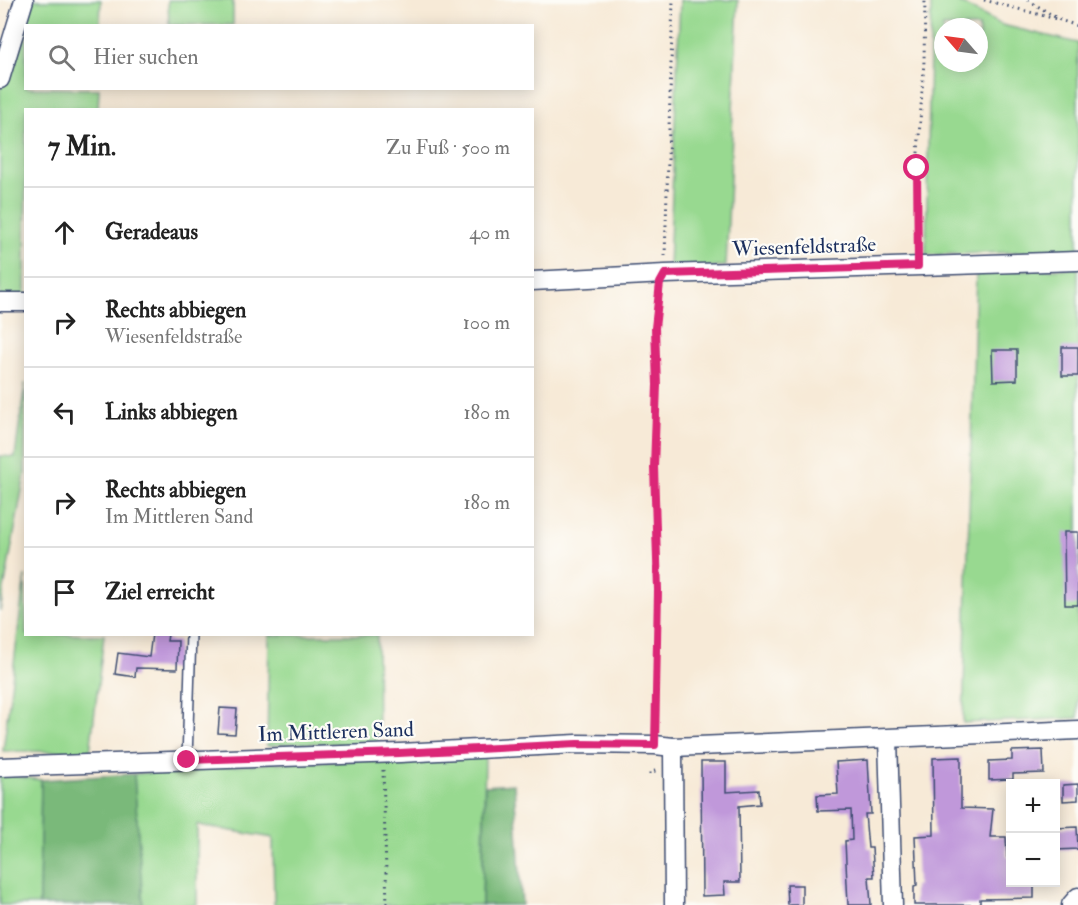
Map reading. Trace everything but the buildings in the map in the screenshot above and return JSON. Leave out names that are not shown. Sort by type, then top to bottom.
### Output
[{"type":"street","points":[[0,79],[24,0]]},
{"type":"street","name":"Wiesenfeldstraße","points":[[534,281],[665,274],[1078,261]]},
{"type":"street","points":[[0,302],[24,302]]},
{"type":"street","name":"Im Mittleren Sand","points":[[0,767],[383,754],[577,744],[664,746],[1078,730]]},
{"type":"street","points":[[888,739],[893,905]]},
{"type":"street","points":[[664,746],[674,905]]},
{"type":"street","points":[[1071,905],[1078,897]]},
{"type":"lane","points":[[187,760],[191,636]]},
{"type":"path","points":[[664,746],[654,467],[657,385],[655,328],[660,283],[665,274],[673,0]]},
{"type":"path","points":[[918,266],[917,168],[924,61],[925,0]]},
{"type":"path","points":[[984,0],[1078,26]]},
{"type":"path","points":[[1028,0],[1060,20]]},
{"type":"path","points":[[383,754],[387,905]]},
{"type":"green space","points":[[29,0],[101,0],[100,24],[24,24],[24,90],[99,90],[98,108],[24,108],[24,298],[0,298],[0,90]]},
{"type":"green space","points":[[168,0],[233,0],[233,24],[169,24]]},
{"type":"green space","points":[[680,0],[738,0],[726,266],[669,268]]},
{"type":"green space","points":[[931,0],[954,0],[1002,25],[1078,43],[1078,250],[926,255]]},
{"type":"green space","points":[[1078,268],[1078,718],[963,723],[976,272]]},
{"type":"green space","points":[[24,390],[24,479],[0,611],[0,456],[15,457]]},
{"type":"green space","points":[[24,584],[24,636],[104,636],[90,752],[3,751]]},
{"type":"green space","points":[[269,636],[377,636],[378,745],[299,743],[267,746]]},
{"type":"green space","points":[[485,756],[482,905],[274,905],[273,838],[197,825],[197,905],[142,905],[134,774],[273,763]]},
{"type":"green space","points":[[0,774],[41,780],[39,905],[0,905]]},
{"type":"green space","points":[[134,774],[143,905],[39,905],[41,780]]},
{"type":"green space","points":[[514,784],[522,905],[482,905],[485,786]]},
{"type":"route","points":[[187,760],[577,744],[655,745],[658,590],[654,467],[657,385],[655,328],[660,283],[665,274],[918,266],[917,168]]}]
